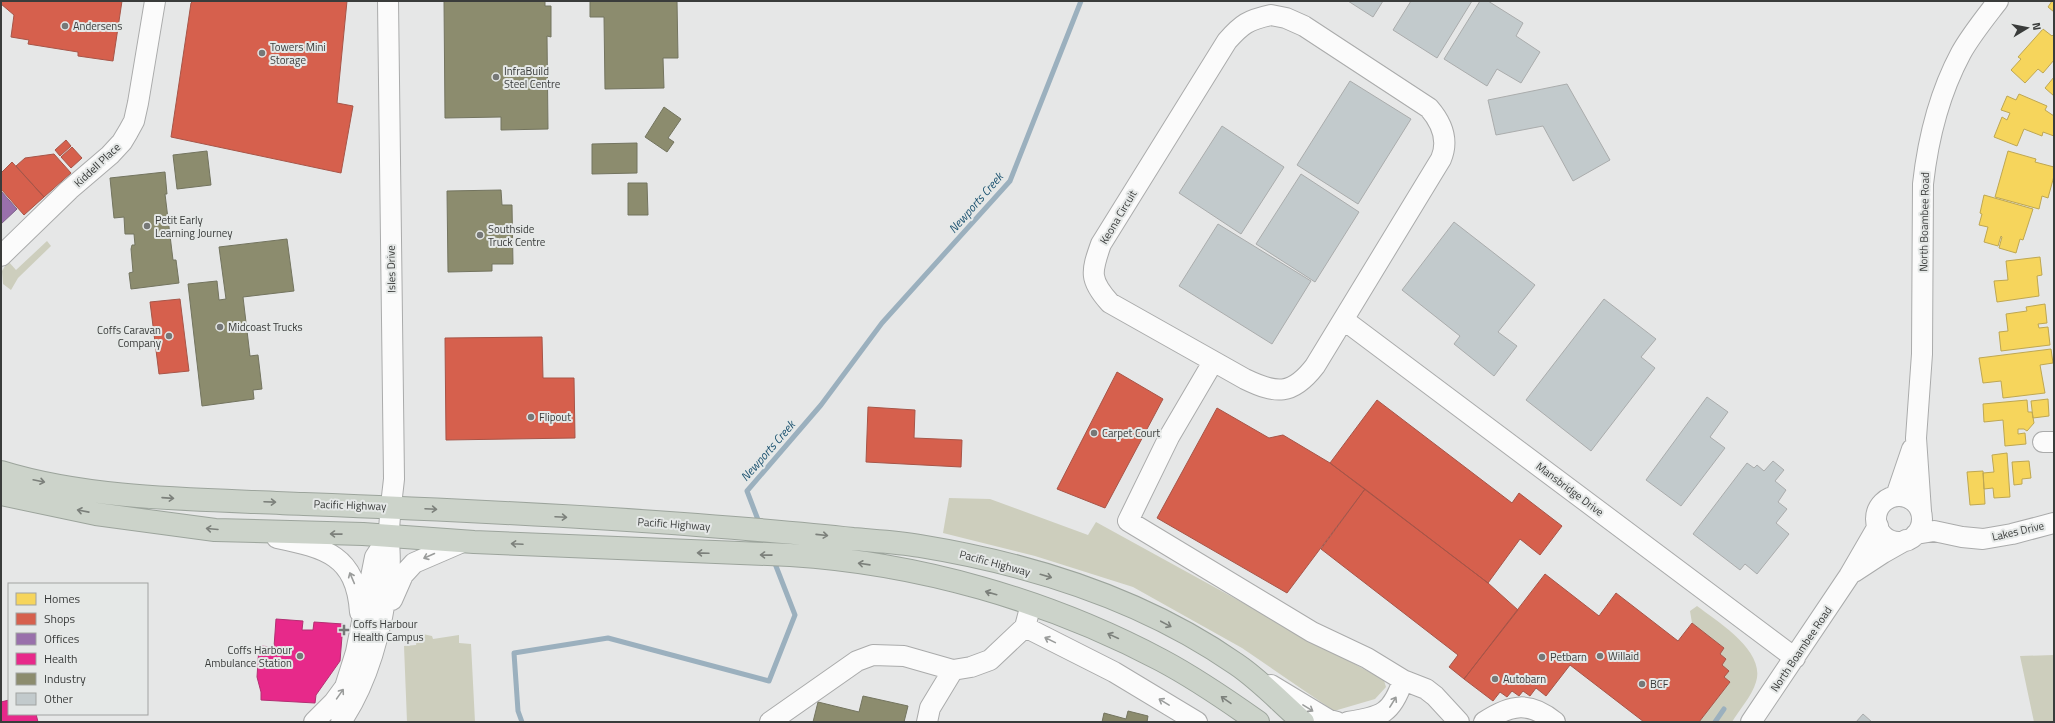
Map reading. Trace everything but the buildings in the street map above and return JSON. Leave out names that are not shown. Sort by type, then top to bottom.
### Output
[{"type":"highway","name":"Pacific Highway","points":[[1,472],[59,485],[137,495],[392,507],[740,528],[916,545],[994,561],[1068,582],[1156,618],[1202,642],[1239,665],[1302,722]]},
{"type":"highway","points":[[1,494],[136,521],[200,528],[251,532],[389,536],[465,541],[790,555],[872,565],[930,576],[1032,604],[1062,614],[1112,635],[1162,660],[1210,689],[1258,722]]},
{"type":"street","name":"Kiddell Place","points":[[1,256],[70,190],[110,155],[128,132],[134,121],[138,103],[155,1]]},
{"type":"street","name":"Isles Drive","points":[[380,626],[389,573],[389,536],[394,471],[388,1]]},
{"type":"street","name":"North Boambee Road","points":[[1849,576],[1920,526],[1916,438],[1922,354],[1923,184],[1926,159],[1940,101],[1954,69],[1973,34],[1998,1]]},
{"type":"street","name":"Keona Circuit","points":[[1271,15],[1286,18],[1304,26],[1429,108],[1438,119],[1445,137],[1446,148],[1442,159],[1344,320],[1307,377],[1294,387],[1278,390],[1265,388],[1213,362],[1110,304],[1097,289],[1093,267],[1101,244],[1227,41],[1241,25],[1250,20],[1271,15]]},
{"type":"street","name":"Mansbridge Drive","points":[[1344,320],[1795,658]]},
{"type":"street","points":[[1213,362],[1169,437],[1128,521],[1312,632],[1367,658],[1402,680],[1426,689],[1435,696],[1459,722]]},
{"type":"street","name":"North Boambee Road","points":[[1896,496],[1916,438]]},
{"type":"street","points":[[1896,496],[1908,498],[1918,506],[1920,526],[1892,540],[1886,537],[1878,526],[1877,520],[1880,507],[1884,502],[1896,496]]},
{"type":"street","name":"Lakes Drive","points":[[1920,526],[1962,538],[1983,539],[2012,534],[2054,523]]},
{"type":"street","name":"North Boambee Road","points":[[1751,722],[1849,576],[1878,526]]},
{"type":"street","points":[[251,532],[311,545],[326,551],[340,561],[349,572],[355,585],[359,604],[361,630]]},
{"type":"street","points":[[314,722],[334,702],[345,687],[353,664],[361,630],[375,556],[389,536]]},
{"type":"street","points":[[341,722],[357,695],[380,626],[403,575],[414,563],[465,541]]},
{"type":"street","points":[[770,722],[857,661],[873,655],[904,656],[953,670],[971,667],[990,660],[1024,627],[1032,604]]},
{"type":"street","points":[[1024,627],[1114,672],[1197,722]]},
{"type":"street","points":[[1239,665],[1329,720],[1337,722]]},
{"type":"street","points":[[927,722],[930,708],[953,670]]},
{"type":"street","points":[[1348,722],[1384,714],[1396,698],[1402,680]]},
{"type":"street","points":[[1484,722],[1507,709],[1529,707],[1543,712],[1556,722]]},
{"type":"green space","points":[[47,241],[51,246],[18,278],[11,290],[3,284],[2,271],[8,261],[16,270]]},
{"type":"green space","points":[[949,498],[990,499],[1088,535],[1096,522],[1371,673],[1383,677],[1386,687],[1375,699],[1334,711],[1242,648],[1133,587],[1035,556],[943,533]]},
{"type":"green space","points":[[1697,606],[1738,638],[1754,659],[1757,670],[1756,682],[1748,698],[1732,722],[1699,722],[1730,682],[1724,677],[1722,665],[1726,660],[1720,654],[1724,648],[1692,623],[1690,611]]},
{"type":"green space","points":[[418,633],[432,636],[433,639],[459,635],[459,643],[471,644],[475,722],[407,722],[404,646],[416,645]]},
{"type":"green space","points":[[2054,655],[2054,722],[2034,722],[2020,656]]},
{"type":"waterway","name":"Newports Creek","points":[[760,525],[747,491],[821,405],[882,323],[1010,181],[1081,1]]},
{"type":"waterway","name":"Newports Creek","points":[[522,722],[518,711],[514,653],[608,638],[769,681],[795,615],[774,561]]},
{"type":"waterway","points":[[1715,722],[1724,709]]},
{"type":"place","name":"Andersens","points":[[65,26]]},
{"type":"place","name":"Towers Mini Storage","points":[[262,53]]},
{"type":"place","name":"InfraBuild Steel Centre","points":[[496,77]]},
{"type":"place","name":"Petit Early Learning Journey","points":[[147,226]]},
{"type":"place","name":"Southside Truck Centre","points":[[480,235]]},
{"type":"place","name":"Midcoast Trucks","points":[[220,327]]},
{"type":"place","name":"Coffs Caravan Company","points":[[169,336]]},
{"type":"place","name":"Flipout","points":[[531,417]]},
{"type":"place","name":"Carpet Court","points":[[1094,433]]},
{"type":"place","name":"Coffs Harbour Health Campus","points":[[344,630]]},
{"type":"place","name":"Coffs Harbour Ambulance Station","points":[[300,656]]},
{"type":"place","name":"Willaid","points":[[1600,656]]},
{"type":"place","name":"Petbarn","points":[[1542,657]]},
{"type":"place","name":"Autobarn","points":[[1495,679]]},
{"type":"place","name":"BCF","points":[[1642,684]]}]
